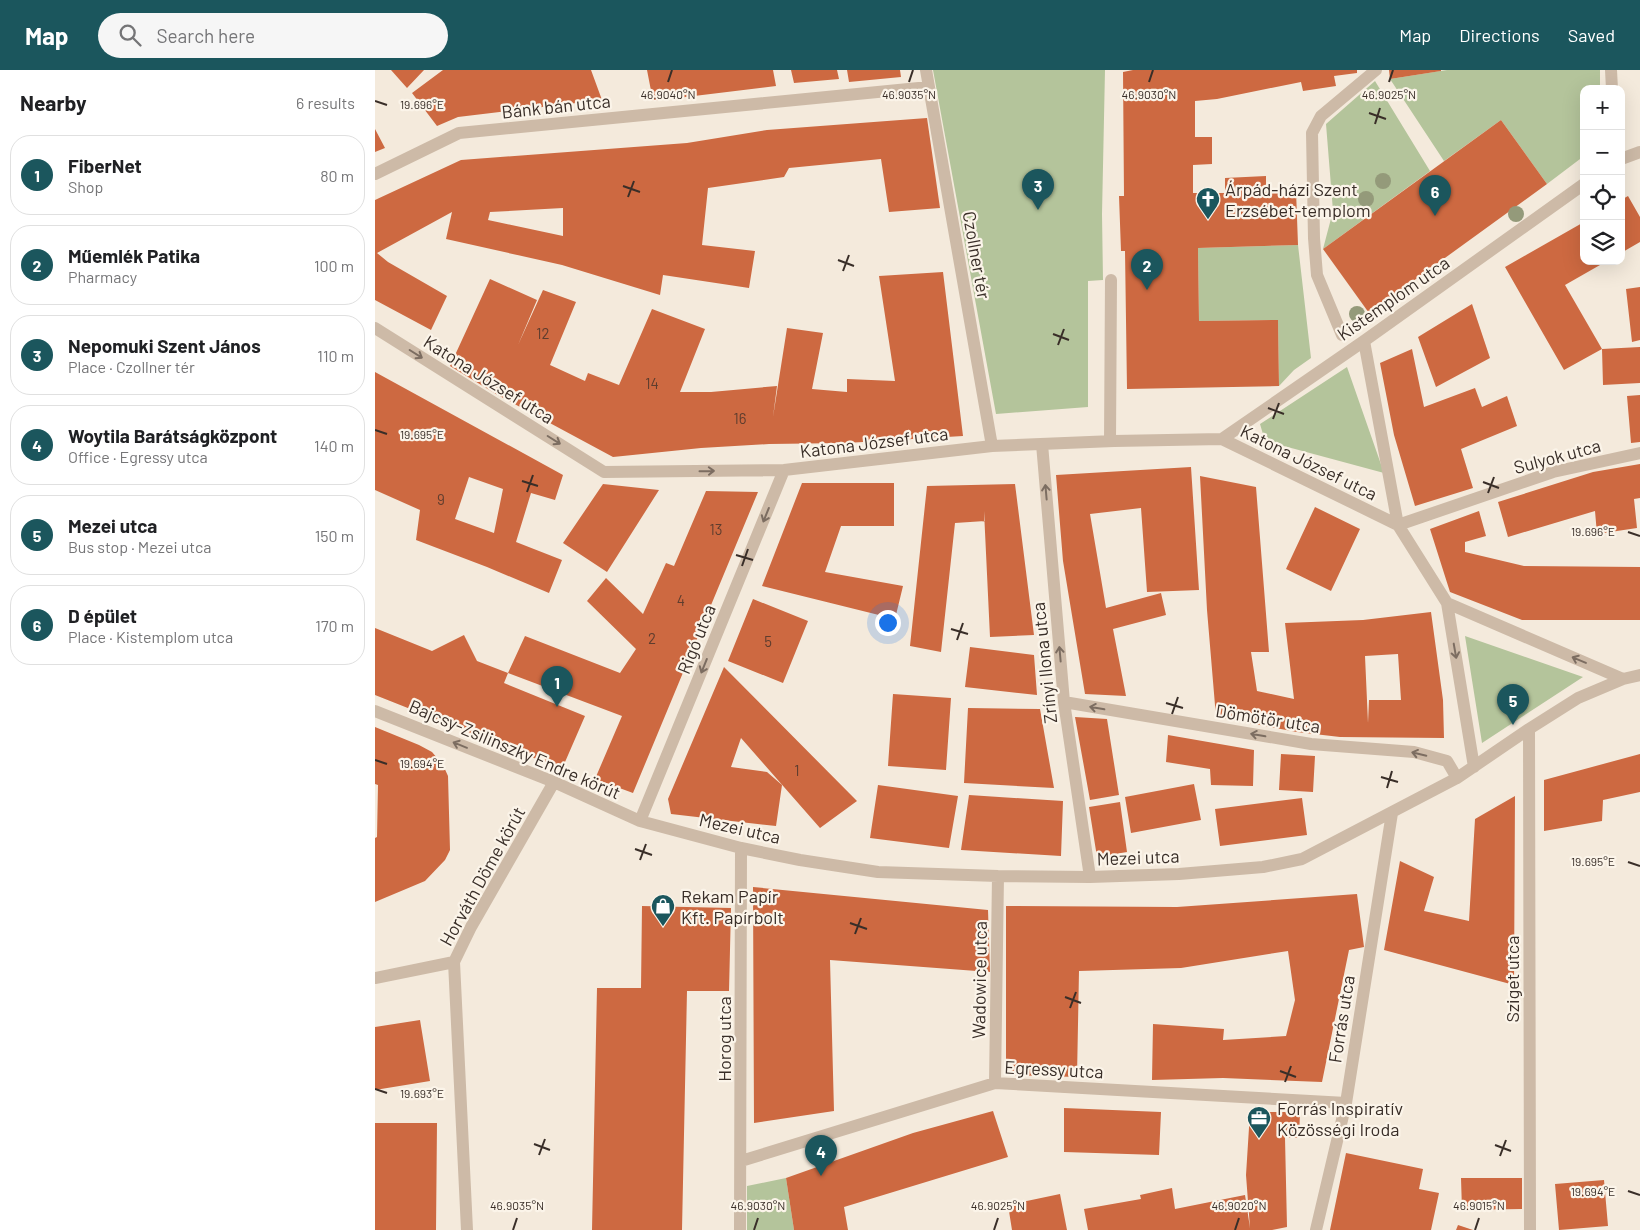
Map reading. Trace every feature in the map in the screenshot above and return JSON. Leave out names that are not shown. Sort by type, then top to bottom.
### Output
[{"type":"street","name":"Czollner tér","points":[[926,70],[992,446]]},
{"type":"street","points":[[1342,335],[1317,275],[1313,238],[1312,133],[1321,116],[1376,70]]},
{"type":"street","points":[[1611,70],[1612,85]]},
{"type":"street","name":"Bánk bán utca","points":[[375,174],[459,133],[929,87]]},
{"type":"street","points":[[1625,158],[1640,152]]},
{"type":"street","name":"Kistemplom utca","points":[[1222,439],[1580,187]]},
{"type":"street","points":[[1110,441],[1111,280]]},
{"type":"street","name":"Katona József utca","points":[[375,328],[604,472],[784,470],[992,446],[1222,439],[1398,525]]},
{"type":"street","points":[[1364,340],[1398,525],[1447,603],[1474,767]]},
{"type":"street","name":"Zrínyi Ilona utca","points":[[1042,444],[1064,702],[1090,877]]},
{"type":"street","name":"Sulyok utca","points":[[1398,525],[1553,472],[1640,453]]},
{"type":"street","name":"Rigó utca","points":[[640,822],[784,470]]},
{"type":"street","points":[[1447,603],[1623,679]]},
{"type":"street","name":"Mezei utca","points":[[640,822],[741,848],[800,860],[878,872],[1090,877],[1179,874],[1263,867],[1302,858],[1392,813],[1457,778],[1578,698],[1623,679],[1640,675]]},
{"type":"street","name":"Dömötör utca","points":[[1064,702],[1311,744],[1414,752],[1447,761],[1457,778]]},
{"type":"street","name":"Bajcsy-Zsilinszky Endre körút","points":[[375,711],[555,782],[640,822]]},
{"type":"street","name":"Sziget utca","points":[[1529,729],[1530,1230]]},
{"type":"street","name":"Horváth Döme körút","points":[[467,1230],[454,962],[471,927],[555,782]]},
{"type":"street","name":"Forrás utca","points":[[1316,1230],[1345,1103],[1392,813]]},
{"type":"street","name":"Horog utca","points":[[740,1230],[741,848]]},
{"type":"street","name":"Wadowice utca","points":[[995,1084],[998,876]]},
{"type":"street","points":[[375,978],[454,962]]},
{"type":"street","name":"Egressy utca","points":[[741,1161],[995,1084],[1345,1103]]},
{"type":"green space","points":[[933,70],[1105,70],[1102,214],[1103,280],[1088,281],[1088,407],[996,414]]},
{"type":"green space","points":[[1447,70],[1600,70],[1600,85],[1580,85],[1580,159],[1547,184],[1501,120],[1444,161],[1390,79]]},
{"type":"green space","points":[[1375,81],[1430,171],[1323,249],[1333,211],[1326,124]]},
{"type":"green space","points":[[1298,245],[1311,358],[1294,370],[1279,386],[1278,320],[1199,321],[1198,248]]},
{"type":"green space","points":[[1347,367],[1384,473],[1265,441],[1260,424]]},
{"type":"green space","points":[[1465,636],[1583,677],[1482,743]]},
{"type":"green space","points":[[786,1178],[794,1230],[747,1230],[747,1186]]},
{"type":"building","points":[[391,70],[424,70],[407,88]]},
{"type":"building","points":[[443,70],[591,70],[602,100],[458,117],[437,126],[412,93]]},
{"type":"building","points":[[647,70],[773,70],[776,86],[653,101]]},
{"type":"building","points":[[791,70],[837,70],[839,79],[794,83]]},
{"type":"building","points":[[847,70],[900,70],[901,77],[849,82]]},
{"type":"building","points":[[1133,70],[1357,70],[1357,73],[1334,76],[1336,86],[1303,91],[1301,82],[1217,99],[1195,101],[1195,137],[1212,137],[1212,164],[1193,165],[1193,193],[1225,193],[1225,178],[1266,176],[1266,191],[1296,190],[1298,245],[1198,248],[1199,321],[1278,320],[1279,386],[1127,389],[1125,251],[1121,251],[1119,196],[1124,196],[1123,72]]},
{"type":"building","points":[[1389,70],[1441,70],[1441,71],[1390,79]]},
{"type":"building","points":[[927,118],[940,208],[889,212],[881,159],[789,168],[784,177],[708,188],[702,245],[755,251],[749,288],[663,275],[660,295],[562,265],[446,239],[452,212],[377,253],[388,262],[447,296],[431,330],[375,300],[375,200],[461,160],[687,143],[767,130]],"holes":[[[563,208],[563,236],[488,220],[490,212]]]},
{"type":"building","points":[[1501,120],[1547,184],[1369,313],[1323,249]]},
{"type":"building","points":[[375,129],[385,148],[375,152]]},
{"type":"building","points":[[1628,196],[1640,217],[1640,242],[1625,251],[1625,220],[1625,198]]},
{"type":"building","points":[[1580,224],[1580,265],[1600,265],[1565,285],[1602,349],[1564,370],[1505,267]]},
{"type":"building","points":[[943,272],[963,436],[846,443],[769,444],[701,448],[613,457],[496,394],[450,366],[490,279],[537,300],[518,345],[543,290],[576,302],[550,365],[585,381],[588,373],[619,385],[652,309],[705,329],[680,392],[711,392],[777,386],[773,417],[787,328],[823,333],[812,389],[847,392],[847,379],[895,381],[879,276]]},
{"type":"building","points":[[1640,287],[1640,340],[1632,342],[1626,289]]},
{"type":"building","points":[[1472,304],[1490,358],[1436,387],[1418,337]]},
{"type":"building","points":[[1640,347],[1640,383],[1603,385],[1602,349]]},
{"type":"building","points":[[1412,349],[1424,407],[1475,388],[1482,407],[1507,396],[1517,426],[1461,449],[1473,488],[1415,506],[1394,435],[1380,363]]},
{"type":"building","points":[[375,372],[563,475],[555,500],[531,493],[516,542],[562,560],[549,593],[416,540],[420,510],[375,490]],"holes":[[[469,477],[503,489],[494,533],[455,519]]]},
{"type":"building","points":[[1640,395],[1640,442],[1631,443],[1627,396]]},
{"type":"building","points":[[1640,464],[1640,498],[1634,499],[1637,528],[1597,534],[1595,511],[1508,537],[1498,502],[1593,472]]},
{"type":"building","points":[[1191,467],[1199,590],[1147,592],[1141,508],[1090,514],[1106,608],[1161,593],[1166,615],[1113,629],[1126,696],[1085,694],[1063,561],[1056,475]]},
{"type":"building","points":[[1200,476],[1256,487],[1269,652],[1251,652],[1257,691],[1294,699],[1285,623],[1363,620],[1431,612],[1443,700],[1444,738],[1340,737],[1297,732],[1216,717],[1207,610]],"holes":[[[1398,654],[1401,700],[1369,700],[1368,723],[1365,656]]]},
{"type":"building","points":[[802,483],[894,483],[894,526],[841,526],[825,572],[903,586],[895,619],[762,586]]},
{"type":"building","points":[[603,484],[659,490],[607,572],[563,543]]},
{"type":"building","points":[[1015,484],[1034,635],[990,637],[984,521],[955,523],[941,652],[910,646],[927,486]]},
{"type":"building","points":[[706,491],[758,492],[633,793],[595,779],[622,716],[508,673],[525,636],[620,673],[636,649],[587,601],[606,578],[643,614],[666,563],[674,566]]},
{"type":"building","points":[[1315,507],[1360,529],[1331,591],[1286,569]]},
{"type":"building","points":[[1479,511],[1486,536],[1465,542],[1465,552],[1524,566],[1640,567],[1640,620],[1522,620],[1450,592],[1430,529]]},
{"type":"building","points":[[753,599],[808,621],[783,683],[728,661]]},
{"type":"building","points":[[375,628],[432,651],[464,635],[477,661],[508,673],[504,683],[585,716],[562,769],[375,695]]},
{"type":"building","points":[[970,647],[1034,655],[1037,695],[965,687]]},
{"type":"building","points":[[724,667],[857,801],[820,828],[741,738],[731,767],[767,772],[782,785],[776,826],[671,814],[668,799]]},
{"type":"building","points":[[893,694],[951,698],[946,770],[888,766]]},
{"type":"building","points":[[968,708],[1040,709],[1054,788],[964,783]]},
{"type":"building","points":[[1075,717],[1107,719],[1119,795],[1090,800]]},
{"type":"building","points":[[375,727],[432,752],[443,765],[448,776],[450,850],[445,860],[425,881],[375,902],[375,838],[377,837],[378,785],[375,784]]},
{"type":"building","points":[[1168,735],[1254,750],[1253,786],[1211,785],[1210,769],[1166,762]]},
{"type":"building","points":[[1281,754],[1315,756],[1313,792],[1279,790]]},
{"type":"building","points":[[1640,754],[1640,792],[1603,800],[1602,821],[1544,831],[1544,780]]},
{"type":"building","points":[[1194,784],[1201,820],[1131,833],[1125,797]]},
{"type":"building","points":[[878,785],[958,796],[949,848],[870,838]]},
{"type":"building","points":[[969,795],[1063,801],[1061,856],[961,850]]},
{"type":"building","points":[[1515,796],[1514,985],[1384,950],[1400,861],[1434,877],[1424,911],[1469,921],[1475,819]]},
{"type":"building","points":[[1302,798],[1307,835],[1220,846],[1215,809]]},
{"type":"building","points":[[1120,802],[1127,852],[1097,857],[1089,807]]},
{"type":"building","points":[[753,887],[988,910],[990,972],[830,960],[834,1111],[754,1123]]},
{"type":"building","points":[[1357,894],[1364,947],[1349,950],[1322,1082],[1223,1078],[1152,1080],[1153,1024],[1224,1029],[1223,1040],[1286,1036],[1295,1000],[1288,951],[1181,968],[1079,971],[1077,1077],[1006,1075],[1006,906],[1177,907]]},
{"type":"building","points":[[642,906],[731,908],[729,991],[687,991],[682,1230],[592,1230],[597,988],[641,988]]},
{"type":"building","points":[[420,1020],[430,1081],[375,1090],[375,1027]]},
{"type":"building","points":[[1064,1108],[1161,1112],[1159,1155],[1064,1152]]},
{"type":"building","points":[[993,1111],[1008,1157],[844,1207],[848,1230],[794,1230],[786,1178],[913,1133]]},
{"type":"building","points":[[1250,1112],[1300,1112],[1299,1138],[1285,1138],[1287,1227],[1272,1230],[1088,1230],[1084,1209],[1141,1199],[1140,1195],[1172,1188],[1175,1209],[1245,1195],[1250,1228],[1246,1175]]},
{"type":"building","points":[[375,1123],[437,1123],[436,1230],[375,1230]]},
{"type":"building","points":[[1346,1153],[1423,1169],[1419,1189],[1439,1193],[1431,1230],[1330,1230]]},
{"type":"building","points":[[1461,1178],[1522,1178],[1522,1209],[1462,1210]]},
{"type":"building","points":[[1604,1180],[1608,1226],[1559,1230],[1555,1184]]},
{"type":"building","points":[[1060,1194],[1067,1230],[1012,1230],[1008,1205]]},
{"type":"building","points":[[1458,1225],[1473,1230],[1456,1230]]},
{"type":"place","name":"Nepomuki Szent János","points":[[1038,210]]},
{"type":"place","name":"D épület","points":[[1435,216]]},
{"type":"place","name":"Árpád-házi Szent Erzsébet-templom","points":[[1208,220]]},
{"type":"place","name":"Műemlék Patika","points":[[1147,290]]},
{"type":"place","name":"FiberNet","points":[[557,707]]},
{"type":"place","name":"Mezei utca","points":[[1513,725]]},
{"type":"place","name":"Rekam Papír Kft. Papírbolt","points":[[663,927]]},
{"type":"place","name":"Forrás Inspiratív Közösségi Iroda","points":[[1259,1139]]},
{"type":"place","name":"Woytila Barátságközpont","points":[[821,1176]]}]
